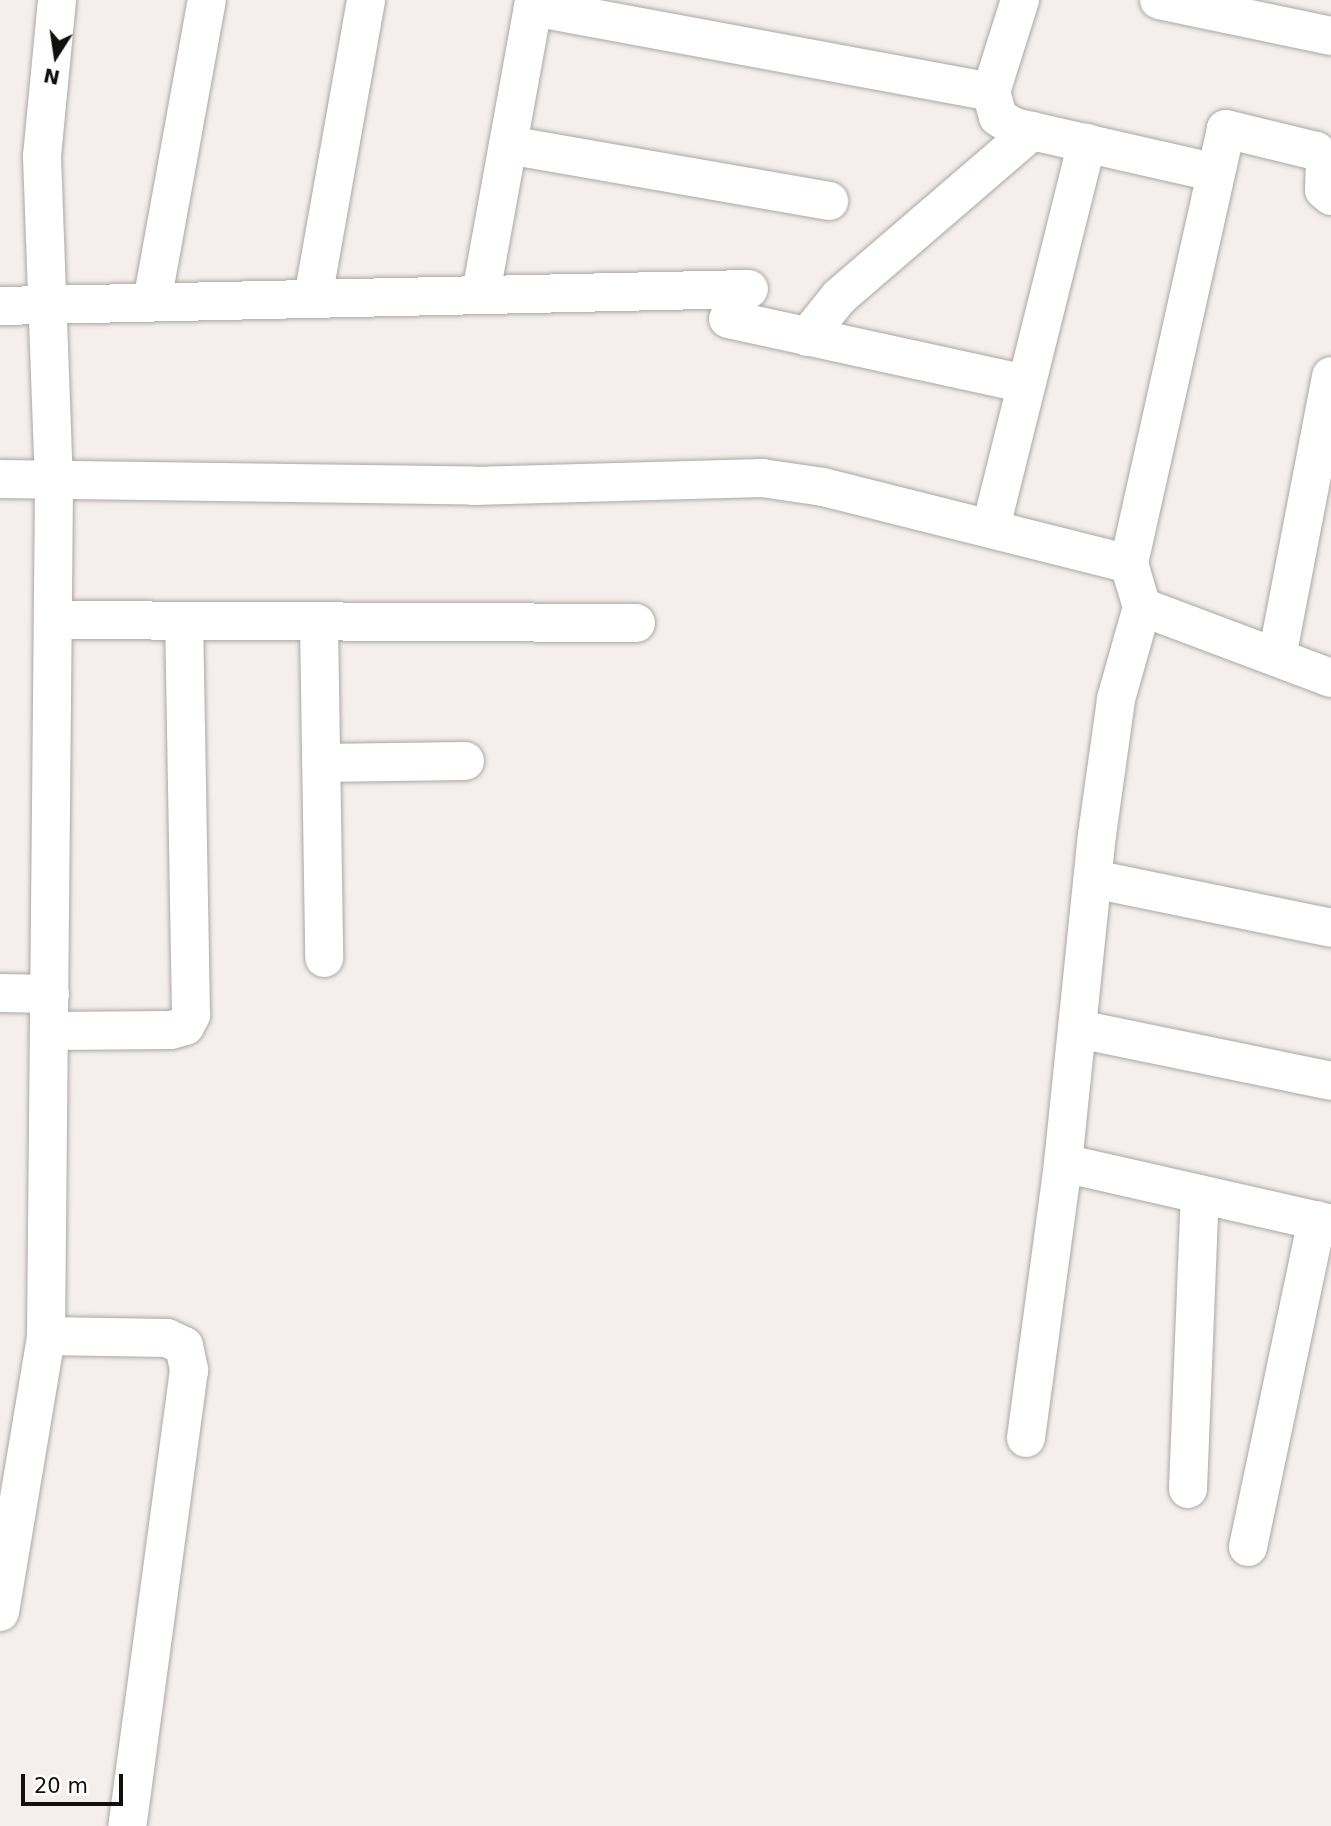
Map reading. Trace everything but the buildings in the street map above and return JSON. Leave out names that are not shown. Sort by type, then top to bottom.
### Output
[{"type":"street","points":[[0,1612],[46,1336],[54,485],[52,305],[42,156],[57,0]]},
{"type":"street","points":[[152,302],[207,0]]},
{"type":"street","points":[[313,298],[366,0]]},
{"type":"street","points":[[1020,0],[991,92],[999,117],[1032,131],[1216,173]]},
{"type":"street","points":[[1159,0],[1252,10],[1331,36]]},
{"type":"street","points":[[481,293],[533,3],[991,92]]},
{"type":"street","points":[[1026,1438],[1063,1163],[1093,879],[1116,699],[1142,607],[1129,565],[1226,129],[1316,151],[1325,160],[1324,190],[1331,196]]},
{"type":"street","points":[[807,337],[839,297],[1032,131]]},
{"type":"street","points":[[991,527],[1087,143]]},
{"type":"street","points":[[508,145],[828,201]]},
{"type":"street","points":[[0,306],[481,293],[738,304],[807,337],[1026,384]]},
{"type":"street","points":[[1277,657],[1331,376]]},
{"type":"street","points":[[0,479],[54,485],[473,486],[762,478],[991,527],[1129,565]]},
{"type":"street","points":[[1142,607],[1331,678]]},
{"type":"street","points":[[54,620],[184,623],[636,623]]},
{"type":"street","points":[[0,993],[50,1013],[171,1030],[185,1026],[191,1015],[184,623]]},
{"type":"street","points":[[319,623],[324,958]]},
{"type":"street","points":[[321,763],[465,761]]},
{"type":"street","points":[[1093,879],[1331,928]]},
{"type":"street","points":[[1078,1029],[1331,1081]]},
{"type":"street","points":[[1063,1163],[1324,1222],[1248,1547]]},
{"type":"street","points":[[1188,1489],[1200,1194]]},
{"type":"street","points":[[46,1336],[167,1338],[184,1346],[189,1370],[127,1826]]}]
